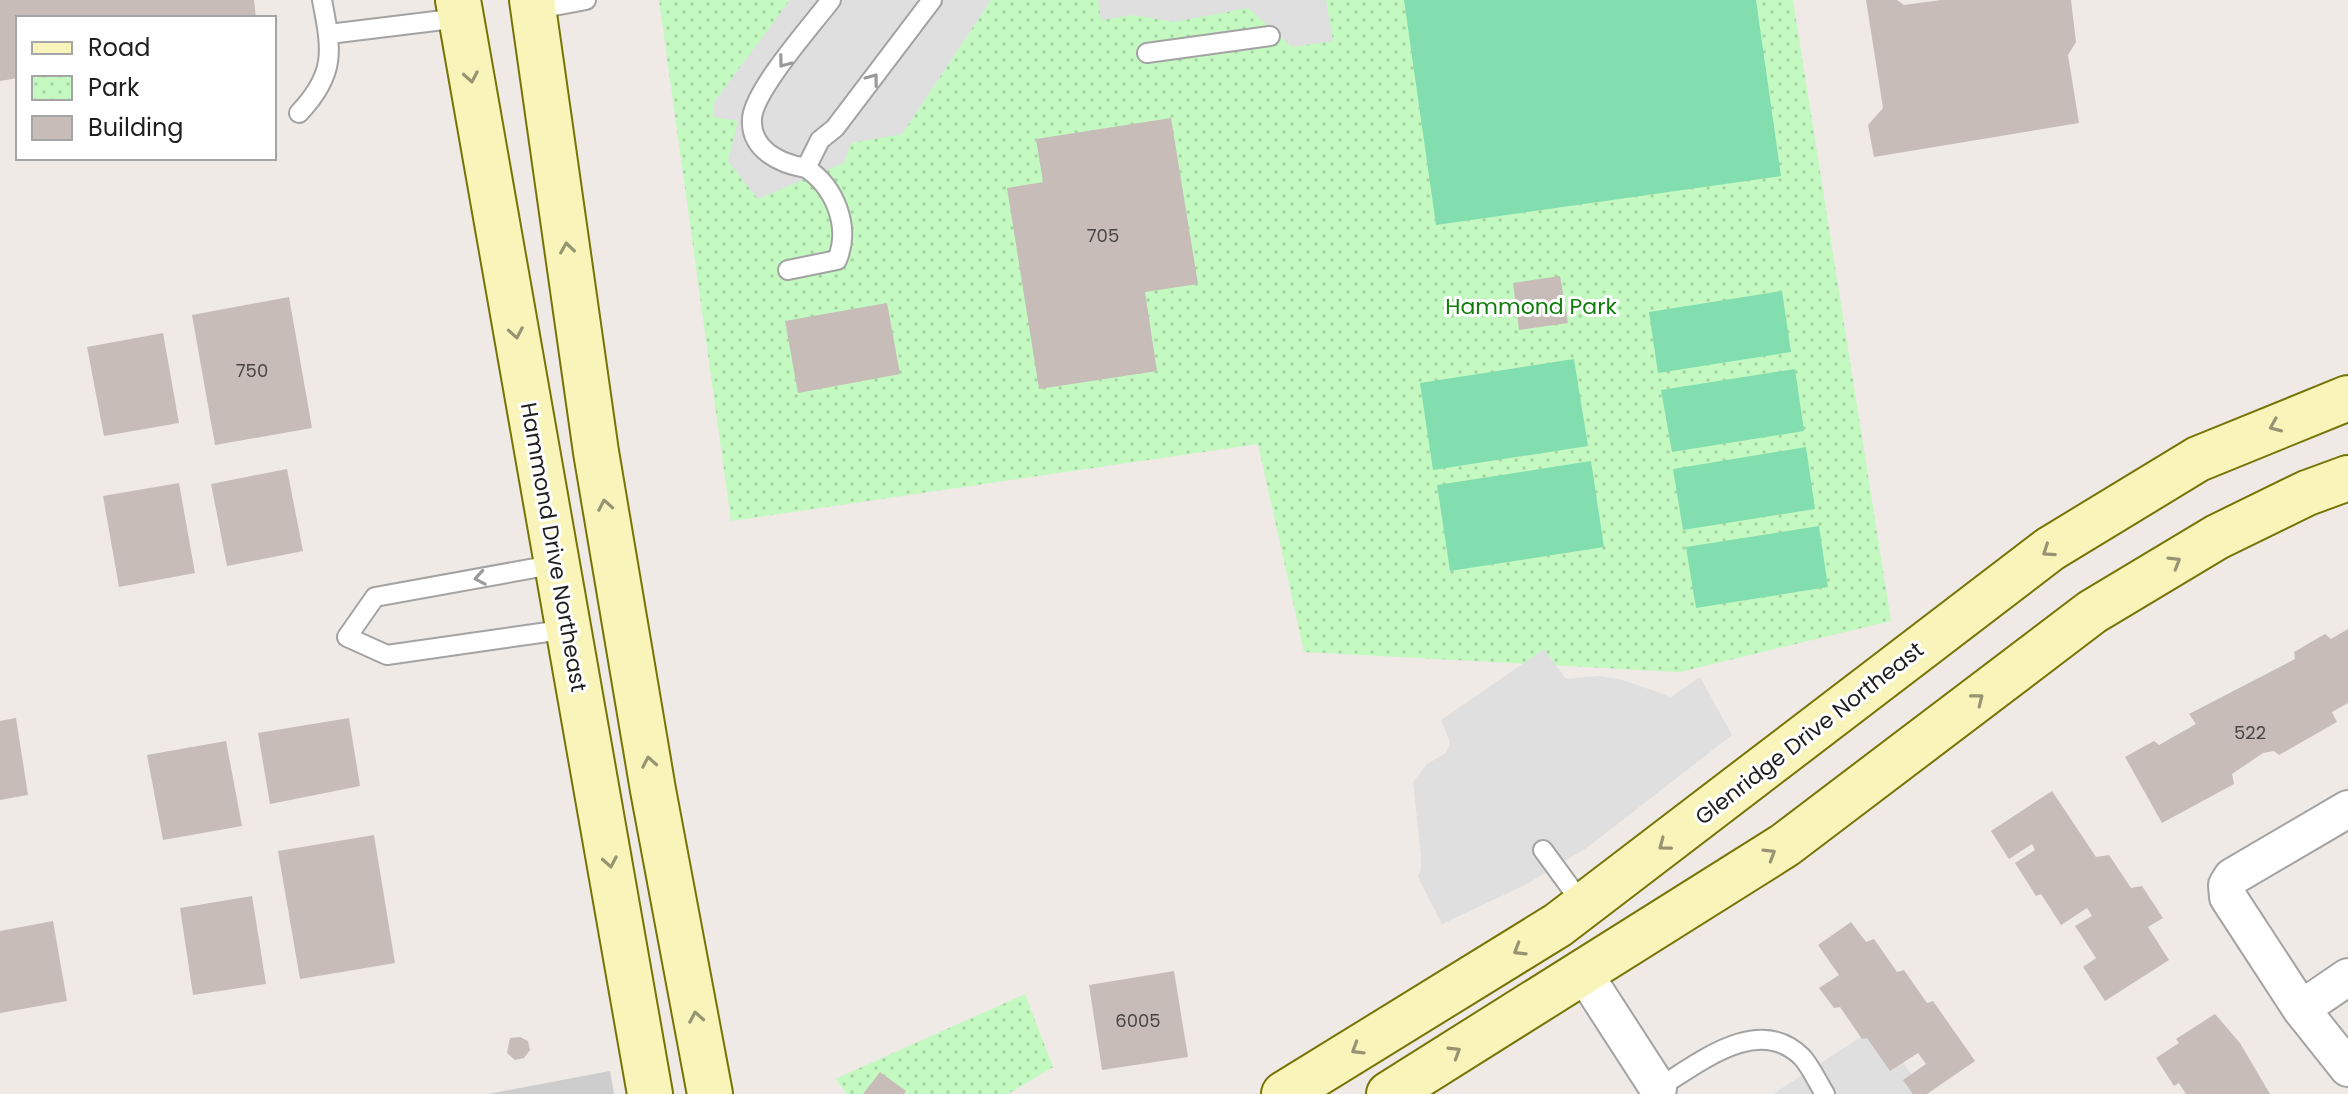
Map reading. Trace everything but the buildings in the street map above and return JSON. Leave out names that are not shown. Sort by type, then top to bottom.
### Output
[{"type":"main road","points":[[532,5],[596,452],[653,790],[710,1094]]},
{"type":"main road","name":"Hammond Drive Northeast","points":[[459,9],[650,1094]]},
{"type":"main road","name":"Glenridge Drive Northeast","points":[[1284,1094],[1558,925],[2050,549],[2198,459],[2348,398]]},
{"type":"main road","points":[[1389,1094],[1785,845],[2092,612],[2217,537],[2307,493],[2348,478]]},
{"type":"street","points":[[2348,809],[2232,877],[2227,885],[2228,897],[2301,1009],[2348,1068]]},
{"type":"street","points":[[1583,972],[1662,1092]]},
{"type":"street","points":[[2301,1009],[2348,977]]},
{"type":"lane","points":[[299,113],[319,92],[327,69],[329,34],[322,0]]},
{"type":"lane","points":[[532,5],[586,0]]},
{"type":"lane","points":[[788,270],[837,260],[841,250],[841,221],[827,185],[806,168],[776,160],[757,141],[752,117],[765,87],[831,0]]},
{"type":"lane","points":[[806,168],[820,140],[835,128],[932,0]]},
{"type":"lane","points":[[329,34],[459,9]]},
{"type":"lane","points":[[1147,53],[1270,36]]},
{"type":"lane","points":[[557,564],[375,597],[347,637],[387,655],[569,629]]},
{"type":"lane","points":[[1543,850],[1584,906]]},
{"type":"lane","points":[[1662,1092],[1732,1044],[1760,1040],[1782,1044],[1803,1058],[1825,1094]]},
{"type":"shaded area","points":[[790,0],[991,0],[902,134],[851,143],[844,163],[758,199],[728,161],[738,121],[713,117],[714,102]]},
{"type":"shaded area","points":[[1098,0],[1326,0],[1333,41],[1292,47],[1248,8],[1174,22],[1134,15],[1101,20]]},
{"type":"shaded area","points":[[1544,649],[1566,679],[1599,676],[1623,680],[1671,697],[1700,677],[1732,735],[1588,847],[1527,884],[1442,924],[1418,877],[1421,857],[1413,782],[1427,764],[1446,753],[1450,742],[1441,720]]},
{"type":"shaded area","points":[[1879,1025],[1924,1094],[1773,1094]]},
{"type":"shaded area","points":[[610,1071],[614,1094],[488,1094]]},
{"type":"green space","name":"Hammond Park","points":[[659,0],[1793,0],[1891,621],[1680,672],[1304,652],[1258,444],[731,521]]},
{"type":"green space","points":[[1404,0],[1756,0],[1781,176],[1436,225]]},
{"type":"green space","points":[[1782,291],[1791,352],[1658,373],[1649,312]]},
{"type":"green space","points":[[1574,359],[1588,446],[1433,470],[1420,383]]},
{"type":"green space","points":[[1795,369],[1804,431],[1672,452],[1661,390]]},
{"type":"green space","points":[[1806,447],[1815,509],[1683,530],[1673,469]]},
{"type":"green space","points":[[1591,461],[1604,547],[1450,571],[1437,485]]},
{"type":"green space","points":[[1819,526],[1828,587],[1696,608],[1686,547]]},
{"type":"green space","points":[[1025,994],[1053,1067],[1008,1094],[847,1094],[835,1079]]}]
